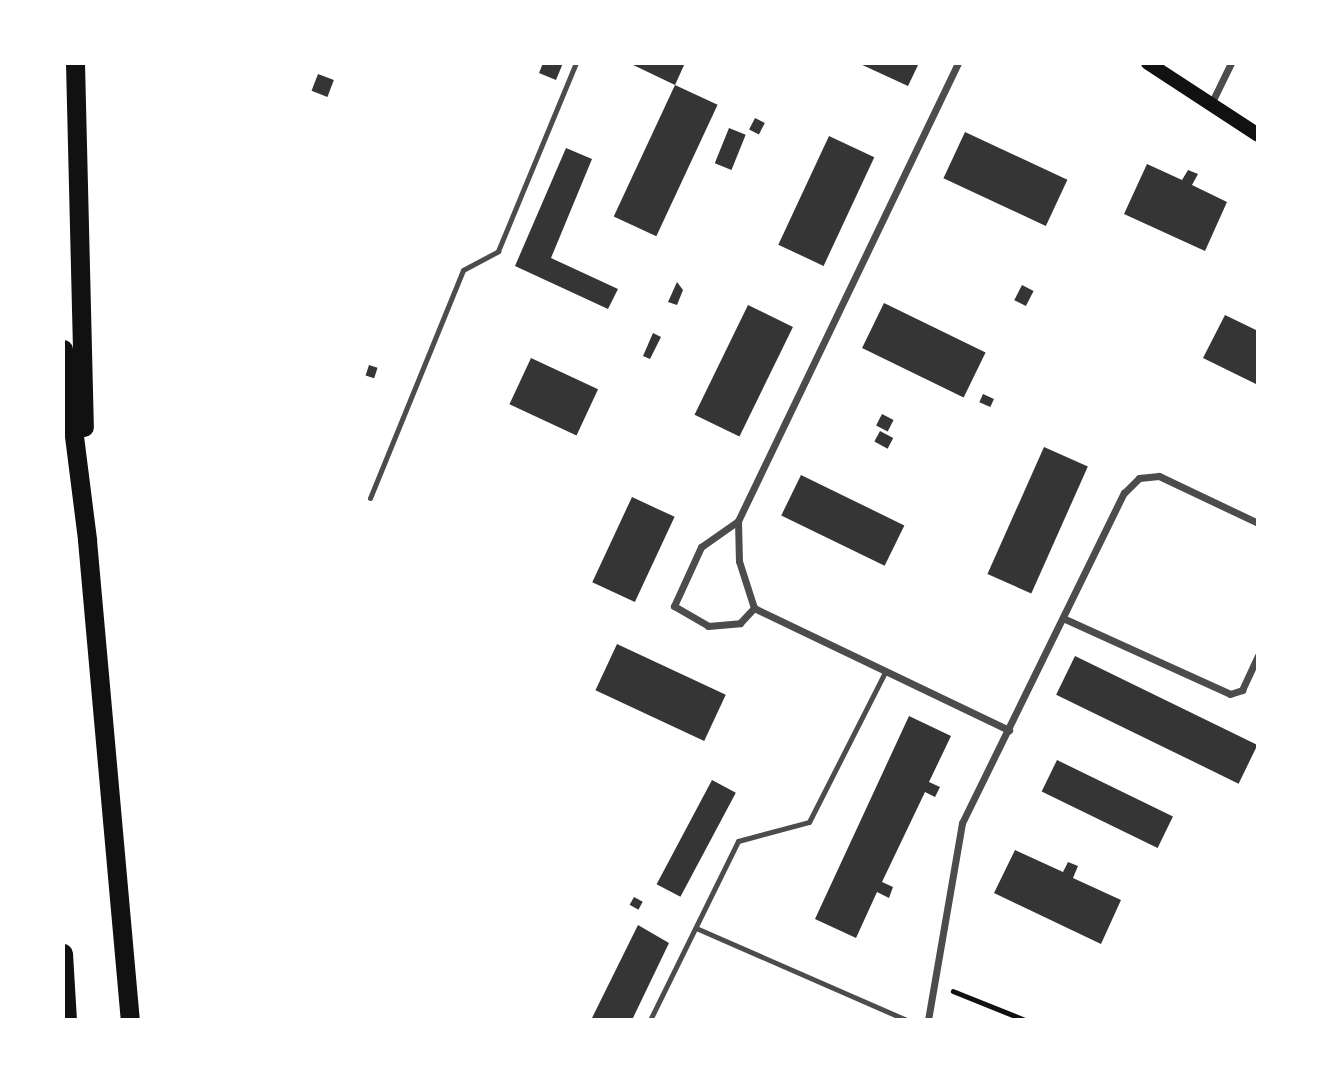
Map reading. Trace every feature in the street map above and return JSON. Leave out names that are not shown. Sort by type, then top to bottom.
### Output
[{"type":"highway","points":[[75,63],[87,540]]},
{"type":"highway","points":[[63,349],[87,540],[130,1020]]},
{"type":"highway","points":[[63,953],[67,1020]]},
{"type":"main road","points":[[1148,63],[1258,135]]},
{"type":"street","points":[[958,63],[738,521],[739,561],[754,608],[1009,730]]},
{"type":"street","points":[[1211,104],[1231,63]]},
{"type":"street","points":[[928,1020],[962,823],[1065,619],[1124,493],[1139,478],[1159,476],[1258,523]]},
{"type":"street","points":[[738,521],[701,547],[674,606],[708,626],[740,623],[754,608]]},
{"type":"street","points":[[1065,619],[1230,694],[1242,690],[1258,655]]},
{"type":"lane","points":[[370,498],[463,270],[498,250],[576,63]]},
{"type":"lane","points":[[650,1020],[738,841],[809,822],[886,670]]},
{"type":"lane","points":[[696,928],[907,1020]]},
{"type":"path","points":[[933,983],[1025,1020]]},
{"type":"building","points":[[543,63],[563,63],[556,80],[539,73]]},
{"type":"building","points":[[629,63],[685,63],[675,85]]},
{"type":"building","points":[[858,63],[919,63],[908,86]]},
{"type":"building","points":[[318,74],[334,80],[327,97],[312,91]]},
{"type":"building","points":[[675,85],[718,105],[656,236],[614,216]]},
{"type":"building","points":[[755,118],[765,123],[759,135],[749,130]]},
{"type":"building","points":[[729,128],[746,135],[731,170],[715,163]]},
{"type":"building","points":[[965,132],[1067,180],[1046,226],[943,178]]},
{"type":"building","points":[[829,136],[874,157],[824,266],[778,245]]},
{"type":"building","points":[[566,148],[592,159],[551,258],[618,289],[608,309],[515,266]]},
{"type":"building","points":[[1147,164],[1182,180],[1188,170],[1198,174],[1192,185],[1227,202],[1205,251],[1124,214]]},
{"type":"building","points":[[677,282],[683,290],[677,305],[668,302]]},
{"type":"building","points":[[1022,285],[1034,291],[1026,306],[1014,300]]},
{"type":"building","points":[[884,303],[986,353],[964,397],[862,348]]},
{"type":"building","points":[[748,305],[793,327],[739,437],[695,415]]},
{"type":"building","points":[[1225,315],[1258,331],[1258,385],[1203,358]]},
{"type":"building","points":[[653,333],[661,337],[650,359],[643,356]]},
{"type":"building","points":[[531,358],[598,389],[577,435],[509,404]]},
{"type":"building","points":[[369,365],[378,368],[374,378],[366,375]]},
{"type":"building","points":[[983,394],[994,399],[990,407],[979,402]]},
{"type":"building","points":[[882,414],[894,420],[888,431],[876,426]]},
{"type":"building","points":[[880,431],[893,438],[888,449],[874,442]]},
{"type":"building","points":[[1044,447],[1088,467],[1031,594],[987,574]]},
{"type":"building","points":[[801,475],[904,525],[885,566],[781,515]]},
{"type":"building","points":[[632,497],[675,517],[635,602],[592,582]]},
{"type":"building","points":[[617,644],[726,695],[704,741],[595,690]]},
{"type":"building","points":[[1075,656],[1257,745],[1239,784],[1056,695]]},
{"type":"building","points":[[909,716],[951,736],[929,782],[940,787],[935,797],[925,792],[882,882],[893,887],[889,898],[877,892],[856,938],[815,919]]},
{"type":"building","points":[[1057,760],[1173,817],[1158,848],[1042,791]]},
{"type":"building","points":[[712,780],[736,793],[680,897],[657,884]]},
{"type":"building","points":[[1015,850],[1063,872],[1068,862],[1078,866],[1073,878],[1121,900],[1101,944],[994,893]]},
{"type":"building","points":[[634,897],[643,902],[638,910],[630,905]]},
{"type":"building","points":[[638,925],[669,943],[632,1020],[591,1020]]}]
